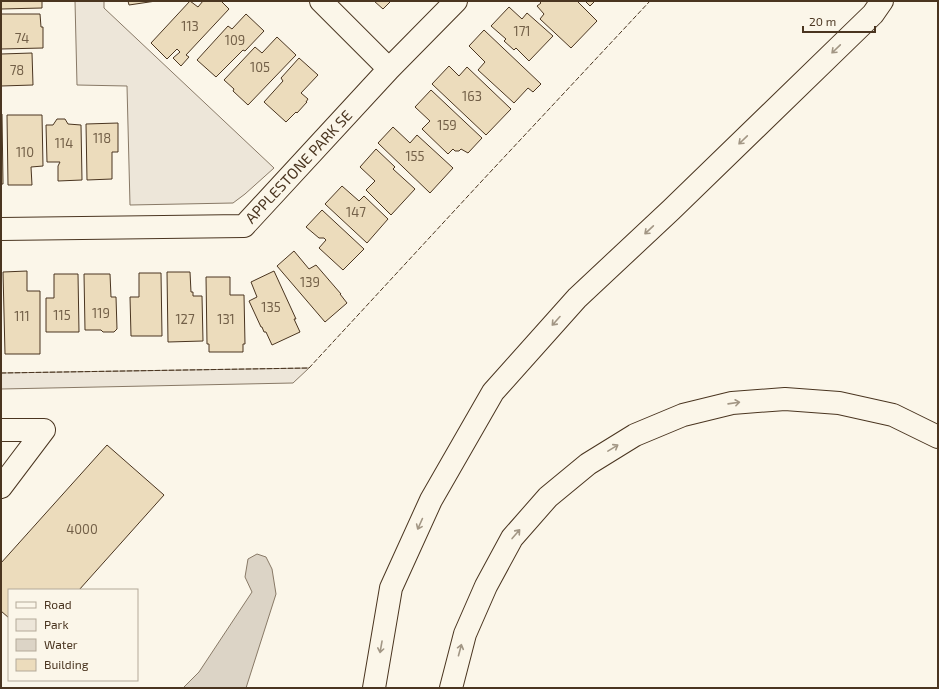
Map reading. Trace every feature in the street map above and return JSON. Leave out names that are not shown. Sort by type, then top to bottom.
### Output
[{"type":"main road","points":[[321,1],[389,69]]},
{"type":"main road","name":"APPLESTONE PARK SE","points":[[1,229],[244,226],[389,69],[456,1]]},
{"type":"main road","points":[[374,688],[391,588],[431,500],[493,392],[577,298],[688,194],[872,14],[882,1]]},
{"type":"main road","points":[[451,688],[465,634],[486,586],[512,538],[548,498],[588,464],[635,435],[683,415],[718,406],[732,403],[785,399],[839,403],[893,415],[938,437]]},
{"type":"main road","points":[[1,430],[44,430],[1,487]]},
{"type":"green space","points":[[75,1],[104,1],[104,8],[274,168],[233,203],[130,205],[127,86],[77,85]]},
{"type":"green space","points":[[309,368],[293,383],[1,389],[1,373]]},
{"type":"water","points":[[257,554],[266,557],[272,569],[276,594],[246,688],[183,688],[199,672],[252,592],[245,577],[248,559]]},
{"type":"building","points":[[1,1],[42,1],[42,8],[1,9]]},
{"type":"building","points":[[128,1],[156,1],[129,5]]},
{"type":"building","points":[[190,1],[198,7],[203,1],[221,1],[229,9],[186,55],[189,57],[181,66],[173,58],[180,52],[177,49],[167,59],[151,43]]},
{"type":"building","points":[[374,1],[391,1],[383,9]]},
{"type":"building","points":[[539,1],[577,1],[597,21],[571,48],[540,19],[544,14],[537,6],[541,3]]},
{"type":"building","points":[[585,1],[595,1],[590,6]]},
{"type":"building","points":[[509,7],[522,19],[527,13],[553,36],[529,61],[516,48],[514,50],[504,41],[506,39],[491,26]]},
{"type":"building","points":[[1,14],[40,14],[41,27],[43,27],[43,48],[1,49]]},
{"type":"building","points":[[246,14],[264,31],[245,51],[243,50],[216,77],[197,60],[228,26],[232,29]]},
{"type":"building","points":[[484,30],[541,84],[533,92],[528,88],[514,103],[478,70],[485,62],[469,46]]},
{"type":"building","points":[[277,37],[296,55],[248,105],[224,80],[255,47],[262,53]]},
{"type":"building","points":[[32,53],[33,85],[1,86],[1,54]]},
{"type":"building","points":[[299,58],[318,75],[301,93],[308,99],[307,102],[286,122],[264,102],[283,81],[281,78]]},
{"type":"building","points":[[449,66],[459,76],[467,67],[511,109],[486,135],[432,84]]},
{"type":"building","points":[[431,90],[482,138],[468,153],[461,149],[459,151],[455,151],[453,149],[448,154],[422,129],[430,121],[415,107]]},
{"type":"building","points":[[2,114],[3,184],[1,184]]},
{"type":"building","points":[[7,115],[42,115],[43,166],[31,167],[32,185],[8,185]]},
{"type":"building","points":[[57,119],[65,119],[68,124],[81,125],[82,180],[58,181],[58,166],[60,162],[47,162],[46,125],[53,125]]},
{"type":"building","points":[[118,123],[118,152],[112,152],[112,179],[87,180],[86,124]]},
{"type":"building","points":[[393,127],[410,143],[417,135],[453,168],[430,193],[378,143]]},
{"type":"building","points":[[376,149],[395,167],[393,169],[415,189],[391,215],[366,190],[375,181],[360,167]]},
{"type":"building","points":[[342,186],[359,201],[364,196],[388,219],[367,243],[325,204]]},
{"type":"building","points":[[322,210],[364,249],[343,270],[319,248],[326,240],[324,238],[319,238],[306,227]]},
{"type":"building","points":[[294,251],[309,269],[316,265],[347,303],[325,322],[277,266]]},
{"type":"building","points":[[27,271],[27,291],[40,291],[40,354],[5,354],[3,272]]},
{"type":"building","points":[[274,271],[296,319],[294,319],[300,332],[272,345],[266,332],[264,332],[261,327],[249,301],[257,297],[251,282]]},
{"type":"building","points":[[167,272],[190,272],[191,292],[193,292],[193,296],[202,296],[203,341],[168,342]]},
{"type":"building","points":[[139,273],[161,273],[162,336],[131,336],[130,297],[139,297]]},
{"type":"building","points":[[54,274],[78,274],[79,332],[46,332],[46,298],[54,298]]},
{"type":"building","points":[[84,274],[110,274],[111,297],[116,297],[117,329],[114,332],[85,330]]},
{"type":"building","points":[[206,277],[230,277],[230,295],[244,295],[245,344],[243,344],[243,352],[209,352],[209,344],[207,344]]},
{"type":"building","points":[[107,445],[164,495],[80,589],[8,589],[8,617],[1,611],[1,563]]},
{"type":"fence","points":[[1,373],[309,368],[650,1]]}]
